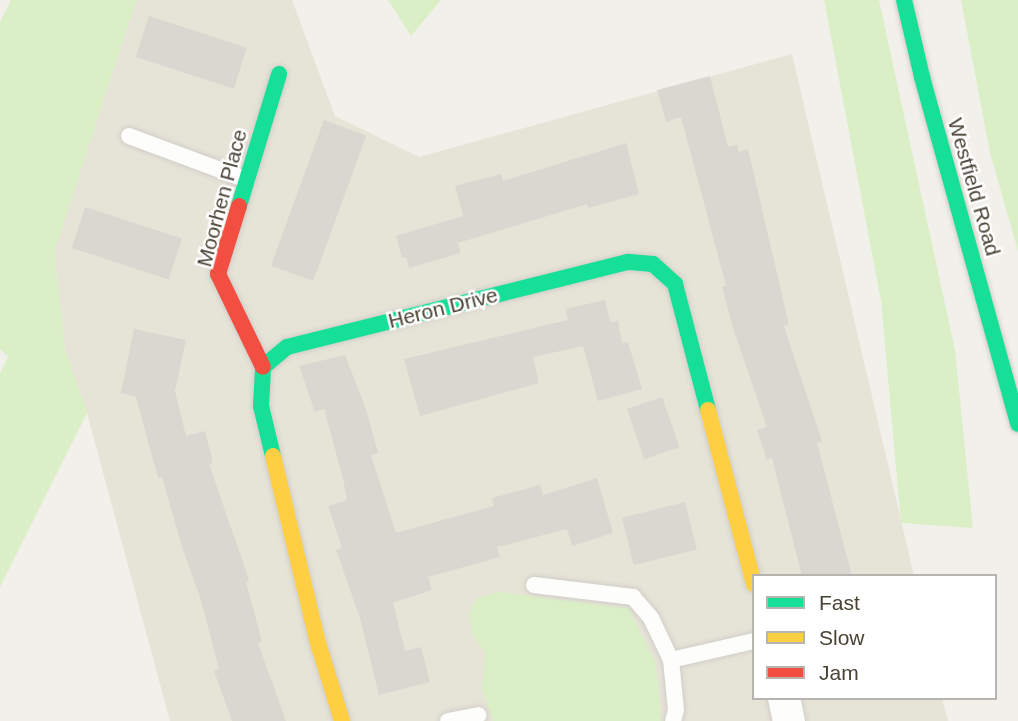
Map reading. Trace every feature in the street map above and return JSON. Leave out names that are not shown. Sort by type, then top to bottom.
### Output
[{"type":"street","name":"Westfield Road","points":[[904,0],[922,77],[1018,424]]},
{"type":"street","name":"Moorhen Place","points":[[263,368],[218,274],[279,74]]},
{"type":"street","name":"Heron Drive","points":[[263,368],[287,347],[629,262],[653,264],[676,284],[752,576]]},
{"type":"street","points":[[263,368],[261,406],[318,643],[342,721]]},
{"type":"street","points":[[784,700],[789,721]]},
{"type":"lane","points":[[129,136],[247,180]]},
{"type":"lane","points":[[534,585],[632,597],[651,618],[671,660],[676,710],[673,721]]},
{"type":"lane","points":[[671,660],[752,641]]},
{"type":"lane","points":[[448,721],[478,715]]},
{"type":"shaded area","points":[[136,0],[292,0],[335,116],[419,157],[792,54],[914,574],[752,574],[752,700],[943,700],[948,721],[170,721],[87,413],[65,349],[54,253]]},
{"type":"green space","points":[[11,0],[136,0],[54,253],[65,349],[87,413],[0,587],[0,373],[8,357],[0,349],[0,22]]},
{"type":"green space","points":[[388,0],[441,0],[411,36]]},
{"type":"green space","points":[[824,0],[879,0],[955,350],[973,528],[901,523],[881,301]]},
{"type":"green space","points":[[961,0],[1018,0],[1018,251],[990,153]]},
{"type":"green space","points":[[498,592],[628,608],[656,664],[661,721],[493,721],[482,688],[485,652],[472,634],[469,613],[476,599]]},
{"type":"building","points":[[149,16],[247,48],[234,89],[136,57]]},
{"type":"building","points":[[710,76],[728,147],[737,145],[739,152],[748,149],[789,325],[784,326],[822,441],[817,443],[851,574],[801,574],[772,458],[767,460],[757,430],[767,427],[733,328],[722,287],[726,286],[681,117],[666,122],[657,90]]},
{"type":"building","points":[[324,120],[366,135],[313,281],[271,266]]},
{"type":"building","points":[[626,143],[639,194],[588,208],[587,204],[458,243],[461,253],[409,268],[406,257],[402,258],[396,236],[463,216],[455,186],[501,174],[503,181]]},
{"type":"building","points":[[85,207],[182,239],[169,279],[72,248]]},
{"type":"building","points":[[605,300],[610,322],[618,321],[622,343],[628,342],[642,389],[598,401],[583,346],[533,357],[539,383],[420,416],[404,359],[568,320],[566,309]]},
{"type":"building","points":[[134,329],[186,340],[175,391],[186,436],[205,431],[213,463],[209,464],[249,580],[246,582],[262,642],[258,643],[286,721],[232,721],[214,671],[219,669],[200,597],[162,477],[158,478],[136,397],[121,393]]},
{"type":"building","points":[[345,355],[366,409],[378,453],[371,455],[396,533],[494,506],[492,498],[540,485],[543,495],[597,478],[613,533],[572,546],[567,529],[497,547],[500,557],[428,577],[432,590],[393,603],[405,651],[421,647],[430,682],[379,695],[360,618],[336,550],[342,548],[328,506],[347,500],[343,478],[324,409],[315,412],[299,366]]},
{"type":"building","points":[[662,397],[679,447],[644,459],[627,409]]},
{"type":"building","points":[[685,502],[697,550],[634,565],[622,518]]},
{"type":"traffic: fast","points":[[904,0],[922,77],[1018,424]]},
{"type":"traffic: fast","points":[[239,206],[279,74]]},
{"type":"traffic: fast","points":[[273,456],[261,406],[263,367],[287,347],[629,262],[653,264],[675,284],[708,410]]},
{"type":"traffic: slow","points":[[708,410],[752,576]]},
{"type":"traffic: slow","points":[[273,456],[318,643],[342,721]]},
{"type":"traffic: jam","points":[[239,206],[218,274],[263,367]]}]
